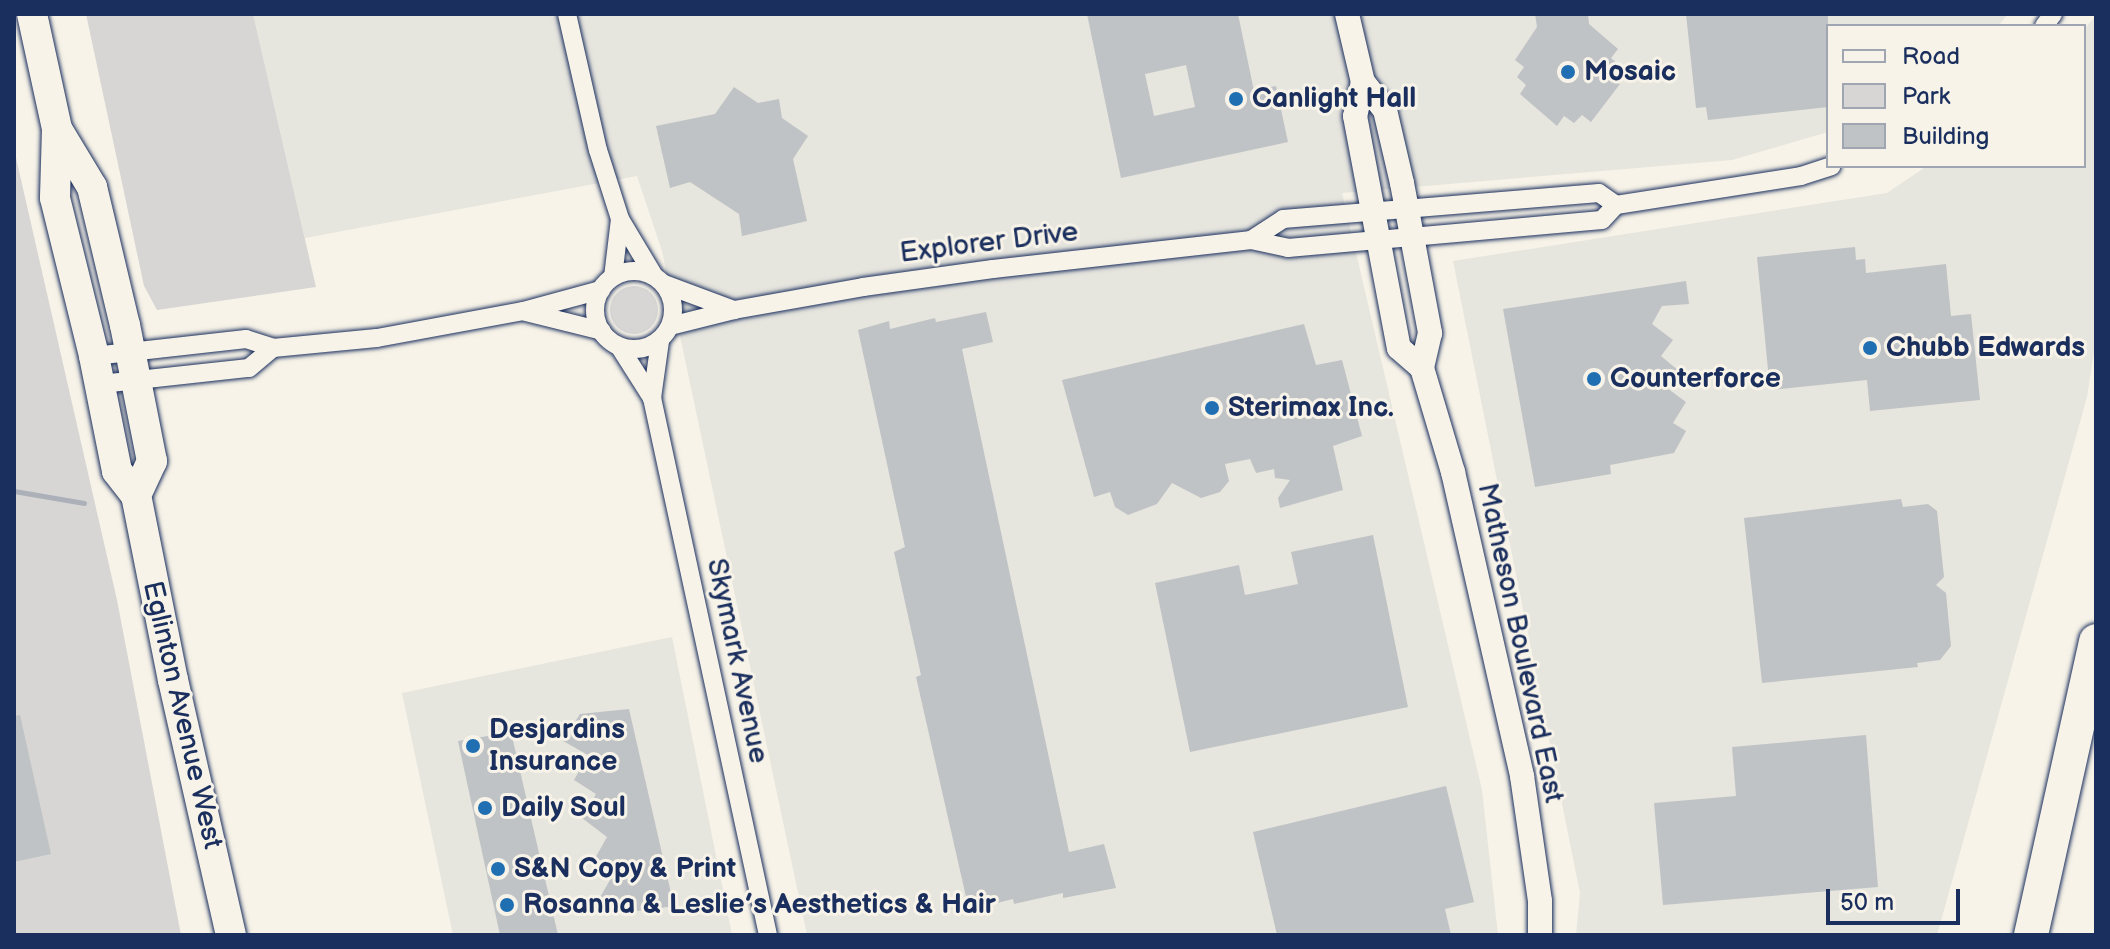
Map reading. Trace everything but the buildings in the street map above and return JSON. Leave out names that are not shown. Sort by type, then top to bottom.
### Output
[{"type":"highway","points":[[2031,935],[2096,641]]},
{"type":"highway","points":[[2022,935],[2048,857]]},
{"type":"main road","name":"Eglinton Avenue West","points":[[32,14],[57,129],[55,198],[97,370],[117,471],[136,495],[173,680],[231,935]]},
{"type":"main road","name":"Eglinton Avenue West","points":[[57,129],[92,187],[133,365],[152,461],[136,495]]},
{"type":"street","points":[[523,311],[602,331],[619,346],[639,349],[665,333],[673,302],[620,219],[598,150],[567,14]]},
{"type":"street","name":"Matheson Boulevard East","points":[[1347,14],[1363,82],[1385,110],[1406,209],[1430,333],[1422,368],[1453,472],[1522,776],[1540,901],[1540,935]]},
{"type":"street","name":"Matheson Boulevard East","points":[[1363,82],[1355,116],[1399,348],[1422,368]]},
{"type":"street","name":"Explorer Drive","points":[[665,333],[734,310],[949,275],[1251,240],[1288,248],[1602,220],[1616,205],[1801,176],[1826,168]]},
{"type":"street","name":"Explorer Drive","points":[[1251,240],[1283,219],[1599,193],[1616,205]]},
{"type":"street","points":[[602,331],[595,313],[607,284],[620,219]]},
{"type":"street","points":[[97,370],[133,365],[246,339],[273,348],[377,338],[523,311],[607,284],[634,271],[659,280]]},
{"type":"street","name":"Explorer Drive","points":[[659,280],[734,310]]},
{"type":"street","name":"Skymark Avenue","points":[[652,398],[665,333]]},
{"type":"street","name":"Skymark Avenue","points":[[619,346],[652,398],[768,935]]},
{"type":"street","points":[[97,370],[133,365],[249,368],[273,348]]},
{"type":"shaded area","points":[[253,14],[2008,14],[2000,24],[1826,24],[1826,133],[1732,160],[1342,193],[1482,790],[1498,935],[807,935],[662,251],[637,176],[305,238]]},
{"type":"shaded area","points":[[2096,16],[2096,339],[2087,397],[1937,935],[1576,935],[1580,893],[1453,261],[1887,193],[1924,168],[2086,168],[2086,27]]},
{"type":"shaded area","points":[[672,637],[732,935],[453,935],[402,693]]},
{"type":"green space","points":[[86,14],[253,14],[316,287],[157,310],[144,286]]},
{"type":"green space","points":[[14,149],[117,600],[181,935],[14,935]]},
{"type":"green space","points":[[634,286],[651,293],[658,310],[651,327],[634,334],[617,327],[610,310],[617,293]]},
{"type":"waterway","points":[[14,491],[84,503]]},
{"type":"place","name":"Mosaic","points":[[1568,72]]},
{"type":"place","name":"Canlight Hall","points":[[1236,99]]},
{"type":"place","name":"Chubb Edwards","points":[[1870,348]]},
{"type":"place","name":"Counterforce","points":[[1594,379]]},
{"type":"place","name":"Sterimax Inc.","points":[[1212,408]]},
{"type":"place","name":"Desjardins Insurance","points":[[473,746]]},
{"type":"place","name":"Daily Soul","points":[[485,808]]},
{"type":"place","name":"S&N Copy & Print","points":[[498,869]]},
{"type":"place","name":"Rosanna & Leslie’s Aesthetics & Hair","points":[[507,905]]}]
